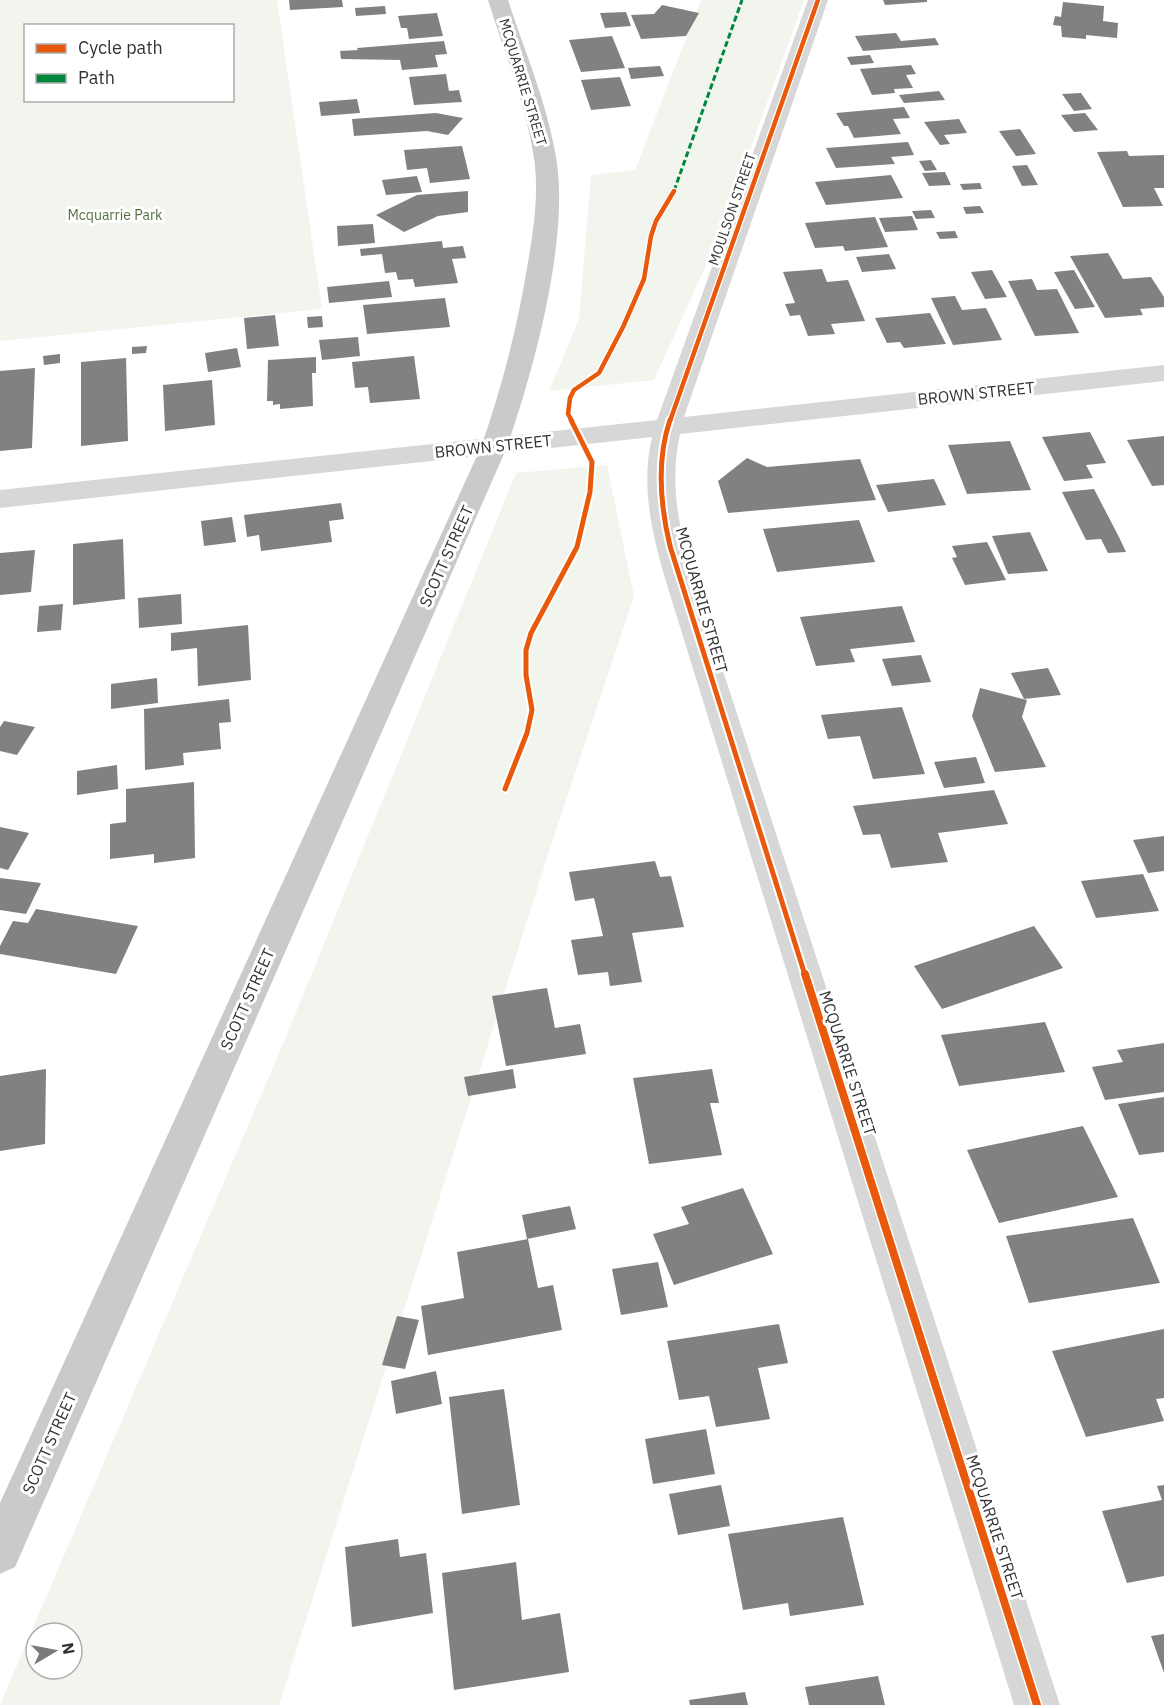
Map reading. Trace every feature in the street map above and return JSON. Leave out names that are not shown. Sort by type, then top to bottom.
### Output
[{"type":"main road","name":"MCQUARRIE STREET","points":[[494,447],[517,381],[529,330],[545,234],[547,182],[538,126],[498,0]]},
{"type":"main road","name":"SCOTT STREET","points":[[0,1552],[494,447]]},
{"type":"street","name":"MOULSON STREET","points":[[668,426],[818,0]]},
{"type":"street","name":"BROWN STREET","points":[[0,499],[1164,373]]},
{"type":"street","name":"MCQUARRIE STREET","points":[[668,426],[663,446],[659,483],[670,544],[682,588],[1037,1705]]},
{"type":"green space","name":"Mcquarrie Park","points":[[0,0],[277,0],[322,309],[0,341]]},
{"type":"green space","points":[[701,0],[804,0],[718,239],[654,380],[549,391],[579,319],[591,175],[635,170]]},
{"type":"green space","points":[[607,465],[634,596],[552,842],[279,1705],[0,1705],[24,1649],[24,1681],[84,1681],[84,1621],[36,1621],[283,1044],[516,473]]},
{"type":"building","points":[[289,0],[342,0],[343,7],[290,10]]},
{"type":"building","points":[[883,0],[927,0],[927,2],[885,5]]},
{"type":"building","points":[[1063,2],[1104,6],[1103,21],[1118,23],[1117,38],[1086,35],[1086,39],[1062,37],[1061,26],[1053,25],[1055,16],[1061,17]]},
{"type":"building","points":[[662,5],[699,13],[686,36],[641,39],[631,15],[654,14]]},
{"type":"building","points":[[385,6],[386,14],[356,16],[355,8]]},
{"type":"building","points":[[626,12],[631,26],[605,28],[600,13]]},
{"type":"building","points":[[437,13],[443,36],[409,39],[407,28],[401,28],[398,16]]},
{"type":"building","points":[[896,33],[901,41],[935,38],[939,45],[863,51],[855,36]]},
{"type":"building","points":[[612,36],[625,68],[581,72],[569,40]]},
{"type":"building","points":[[444,41],[447,54],[435,55],[438,67],[402,70],[400,60],[341,59],[340,51],[358,50],[357,48]]},
{"type":"building","points":[[870,55],[874,63],[851,65],[847,57]]},
{"type":"building","points":[[911,65],[916,74],[906,75],[913,88],[894,89],[895,93],[872,95],[860,69]]},
{"type":"building","points":[[660,66],[664,76],[631,79],[628,68]]},
{"type":"building","points":[[446,74],[449,91],[459,90],[462,102],[414,105],[409,77]]},
{"type":"building","points":[[620,77],[631,106],[591,110],[581,80]]},
{"type":"building","points":[[939,91],[945,100],[904,103],[899,95]]},
{"type":"building","points":[[1081,93],[1092,109],[1074,111],[1062,94]]},
{"type":"building","points":[[357,99],[360,113],[321,116],[319,102]]},
{"type":"building","points":[[904,107],[910,118],[893,119],[901,134],[854,138],[848,126],[844,126],[836,113]]},
{"type":"building","points":[[436,113],[463,118],[448,135],[427,131],[354,136],[352,119]]},
{"type":"building","points":[[1085,113],[1098,130],[1074,132],[1061,115]]},
{"type":"building","points":[[959,119],[967,133],[944,135],[950,144],[940,145],[924,122]]},
{"type":"building","points":[[1020,129],[1036,154],[1016,156],[999,131]]},
{"type":"building","points":[[908,142],[914,155],[891,157],[895,164],[836,168],[826,148]]},
{"type":"building","points":[[462,146],[470,179],[430,183],[427,168],[407,170],[404,150]]},
{"type":"building","points":[[1127,151],[1129,156],[1164,155],[1164,188],[1154,188],[1163,206],[1123,207],[1097,152]]},
{"type":"building","points":[[931,160],[937,170],[925,171],[919,161]]},
{"type":"building","points":[[1027,165],[1038,185],[1022,186],[1012,166]]},
{"type":"building","points":[[945,172],[951,185],[929,186],[922,173]]},
{"type":"building","points":[[891,175],[903,198],[826,205],[815,182]]},
{"type":"building","points":[[417,176],[422,192],[386,195],[382,180]]},
{"type":"building","points":[[980,183],[982,189],[963,190],[960,184]]},
{"type":"building","points":[[468,191],[468,212],[438,216],[404,232],[376,215],[417,195]]},
{"type":"building","points":[[980,206],[984,213],[966,214],[963,207]]},
{"type":"building","points":[[931,210],[935,218],[916,219],[912,211]]},
{"type":"building","points":[[912,216],[918,230],[885,232],[879,218]]},
{"type":"building","points":[[875,217],[888,247],[845,251],[843,246],[815,248],[805,223]]},
{"type":"building","points":[[373,224],[375,243],[338,246],[337,226]]},
{"type":"building","points":[[955,231],[958,238],[940,239],[936,232]]},
{"type":"building","points":[[442,241],[443,248],[463,246],[466,258],[452,259],[458,283],[415,287],[413,279],[398,280],[396,272],[385,273],[382,254],[361,256],[360,249]]},
{"type":"building","points":[[1108,253],[1123,279],[1151,277],[1164,297],[1164,307],[1140,309],[1143,315],[1105,318],[1070,256]]},
{"type":"building","points":[[889,254],[896,269],[862,272],[856,257]]},
{"type":"building","points":[[822,269],[827,282],[848,280],[865,321],[831,324],[835,334],[808,336],[800,315],[790,316],[785,304],[795,303],[783,272]]},
{"type":"building","points":[[992,270],[1007,297],[985,299],[971,272]]},
{"type":"building","points":[[1074,270],[1095,307],[1075,309],[1054,272]]},
{"type":"building","points":[[1032,279],[1037,290],[1057,289],[1079,333],[1035,336],[1008,281]]},
{"type":"building","points":[[389,281],[392,297],[329,303],[327,287]]},
{"type":"building","points":[[955,296],[962,310],[986,308],[1002,340],[953,345],[931,298]]},
{"type":"building","points":[[445,298],[450,327],[367,334],[363,305]]},
{"type":"building","points":[[930,313],[946,344],[904,348],[900,342],[887,343],[875,318]]},
{"type":"building","points":[[275,315],[279,346],[247,349],[244,318]]},
{"type":"building","points":[[322,316],[323,327],[308,328],[307,317]]},
{"type":"building","points":[[358,337],[360,356],[322,360],[319,340]]},
{"type":"building","points":[[147,346],[146,353],[132,354],[132,347]]},
{"type":"building","points":[[237,348],[241,367],[208,372],[205,353]]},
{"type":"building","points":[[60,354],[60,363],[44,365],[43,356]]},
{"type":"building","points":[[414,356],[420,399],[370,403],[368,387],[355,388],[352,362]]},
{"type":"building","points":[[316,357],[316,373],[312,373],[313,406],[280,409],[280,404],[273,405],[273,401],[267,401],[268,360]]},
{"type":"building","points":[[126,358],[128,441],[81,446],[81,362]]},
{"type":"building","points":[[35,368],[32,448],[0,451],[0,371]]},
{"type":"building","points":[[212,380],[215,425],[165,431],[163,385]]},
{"type":"building","points":[[1090,432],[1106,463],[1086,465],[1093,478],[1064,481],[1042,437]]},
{"type":"building","points":[[1164,436],[1164,485],[1152,486],[1127,440]]},
{"type":"building","points":[[1010,441],[1031,490],[967,494],[948,445]]},
{"type":"building","points":[[747,458],[767,467],[860,459],[876,500],[728,513],[718,481]]},
{"type":"building","points":[[934,479],[946,505],[888,512],[876,485]]},
{"type":"building","points":[[1094,489],[1126,552],[1108,553],[1101,539],[1086,540],[1062,492]]},
{"type":"building","points":[[341,503],[344,519],[329,521],[332,542],[261,551],[259,535],[247,537],[244,515]]},
{"type":"building","points":[[232,517],[236,542],[204,546],[201,521]]},
{"type":"building","points":[[859,520],[875,562],[777,572],[763,529]]},
{"type":"building","points":[[1030,532],[1048,571],[1008,574],[992,536]]},
{"type":"building","points":[[123,539],[125,599],[73,605],[73,544]]},
{"type":"building","points":[[987,542],[1006,580],[965,585],[952,558],[957,557],[952,546]]},
{"type":"building","points":[[35,550],[31,592],[0,595],[0,553]]},
{"type":"building","points":[[181,594],[182,624],[139,628],[138,598]]},
{"type":"building","points":[[63,604],[61,630],[37,632],[39,606]]},
{"type":"building","points":[[902,606],[915,642],[850,649],[855,662],[816,666],[800,617]]},
{"type":"building","points":[[248,625],[251,680],[198,686],[197,648],[171,651],[171,633]]},
{"type":"building","points":[[921,655],[931,682],[892,686],[882,659]]},
{"type":"building","points":[[1048,668],[1061,695],[1024,699],[1011,673]]},
{"type":"building","points":[[157,678],[158,703],[111,709],[111,684]]},
{"type":"building","points":[[980,688],[1027,700],[1022,717],[1046,767],[995,772],[972,716]]},
{"type":"building","points":[[229,699],[231,722],[219,723],[221,749],[183,753],[184,765],[145,770],[144,709]]},
{"type":"building","points":[[902,707],[925,774],[873,779],[860,736],[828,739],[821,715]]},
{"type":"building","points":[[4,721],[35,727],[17,755],[0,751],[0,727]]},
{"type":"building","points":[[976,757],[985,783],[944,788],[934,762]]},
{"type":"building","points":[[117,765],[118,789],[77,795],[77,771]]},
{"type":"building","points":[[194,782],[195,858],[154,863],[154,854],[110,859],[110,824],[126,822],[126,789]]},
{"type":"building","points":[[994,790],[1008,824],[938,833],[948,862],[891,868],[880,834],[863,835],[853,806]]},
{"type":"building","points":[[0,827],[29,833],[8,870],[0,868]]},
{"type":"building","points":[[1164,836],[1164,871],[1148,873],[1133,840]]},
{"type":"building","points":[[655,861],[660,877],[671,876],[684,927],[632,933],[642,982],[610,986],[608,972],[578,975],[571,940],[603,936],[594,898],[575,901],[569,872]]},
{"type":"building","points":[[1143,874],[1159,911],[1096,918],[1081,881]]},
{"type":"building","points":[[0,878],[41,883],[26,914],[0,910]]},
{"type":"building","points":[[36,909],[138,926],[116,974],[0,954],[0,946],[13,921],[28,923]]},
{"type":"building","points":[[1034,926],[1063,968],[942,1009],[914,966]]},
{"type":"building","points":[[547,988],[555,1028],[580,1024],[586,1054],[506,1066],[492,996]]},
{"type":"building","points":[[1045,1022],[1065,1072],[959,1086],[941,1035]]},
{"type":"building","points":[[1164,1043],[1164,1092],[1105,1100],[1092,1067],[1123,1062],[1117,1050]]},
{"type":"building","points":[[46,1069],[45,1144],[0,1151],[0,1076]]},
{"type":"building","points":[[513,1069],[516,1088],[468,1096],[464,1077]]},
{"type":"building","points":[[712,1069],[719,1103],[710,1103],[722,1155],[649,1164],[633,1078]]},
{"type":"building","points":[[1164,1097],[1164,1152],[1139,1155],[1118,1104]]},
{"type":"building","points":[[1083,1126],[1118,1197],[999,1223],[967,1150]]},
{"type":"building","points":[[743,1188],[773,1254],[674,1285],[653,1234],[689,1224],[681,1207]]},
{"type":"building","points":[[570,1206],[576,1229],[527,1239],[522,1215]]},
{"type":"building","points":[[1133,1218],[1160,1283],[1029,1303],[1006,1236]]},
{"type":"building","points":[[528,1239],[538,1288],[553,1285],[562,1330],[428,1355],[421,1306],[464,1298],[457,1252]]},
{"type":"building","points":[[658,1262],[668,1307],[621,1315],[612,1269]]},
{"type":"building","points":[[397,1316],[419,1320],[405,1369],[382,1365]]},
{"type":"building","points":[[779,1324],[788,1363],[758,1368],[770,1419],[716,1427],[709,1396],[679,1400],[667,1341]]},
{"type":"building","points":[[1164,1329],[1164,1398],[1156,1399],[1164,1421],[1086,1437],[1052,1351]]},
{"type":"building","points":[[436,1371],[442,1404],[396,1414],[391,1381]]},
{"type":"building","points":[[504,1389],[520,1505],[462,1514],[449,1397]]},
{"type":"building","points":[[706,1429],[715,1474],[653,1484],[645,1439]]},
{"type":"building","points":[[721,1485],[730,1526],[678,1535],[669,1494]]},
{"type":"building","points":[[1164,1485],[1164,1576],[1127,1583],[1102,1511],[1162,1500],[1157,1486]]},
{"type":"building","points":[[843,1517],[864,1605],[790,1616],[788,1603],[743,1610],[728,1534]]},
{"type":"building","points":[[398,1539],[400,1557],[426,1553],[433,1613],[352,1627],[345,1547]]},
{"type":"building","points":[[516,1562],[522,1620],[560,1613],[569,1672],[454,1690],[442,1573]]},
{"type":"building","points":[[1164,1634],[1164,1673],[1151,1636]]},
{"type":"building","points":[[878,1676],[885,1705],[809,1705],[805,1687]]},
{"type":"building","points":[[745,1692],[748,1705],[690,1705],[689,1700]]},
{"type":"marked path","points":[[674,191],[742,0]]},
{"type":"cycle path","points":[[818,0],[668,426],[661,469],[662,508],[682,588],[1037,1705]]},
{"type":"cycle path","points":[[505,789],[527,733],[532,710],[526,675],[526,650],[531,633],[577,547],[590,492],[592,462],[568,414],[570,398],[574,390],[599,373],[623,327],[644,279],[651,236],[656,221],[674,191]]}]
